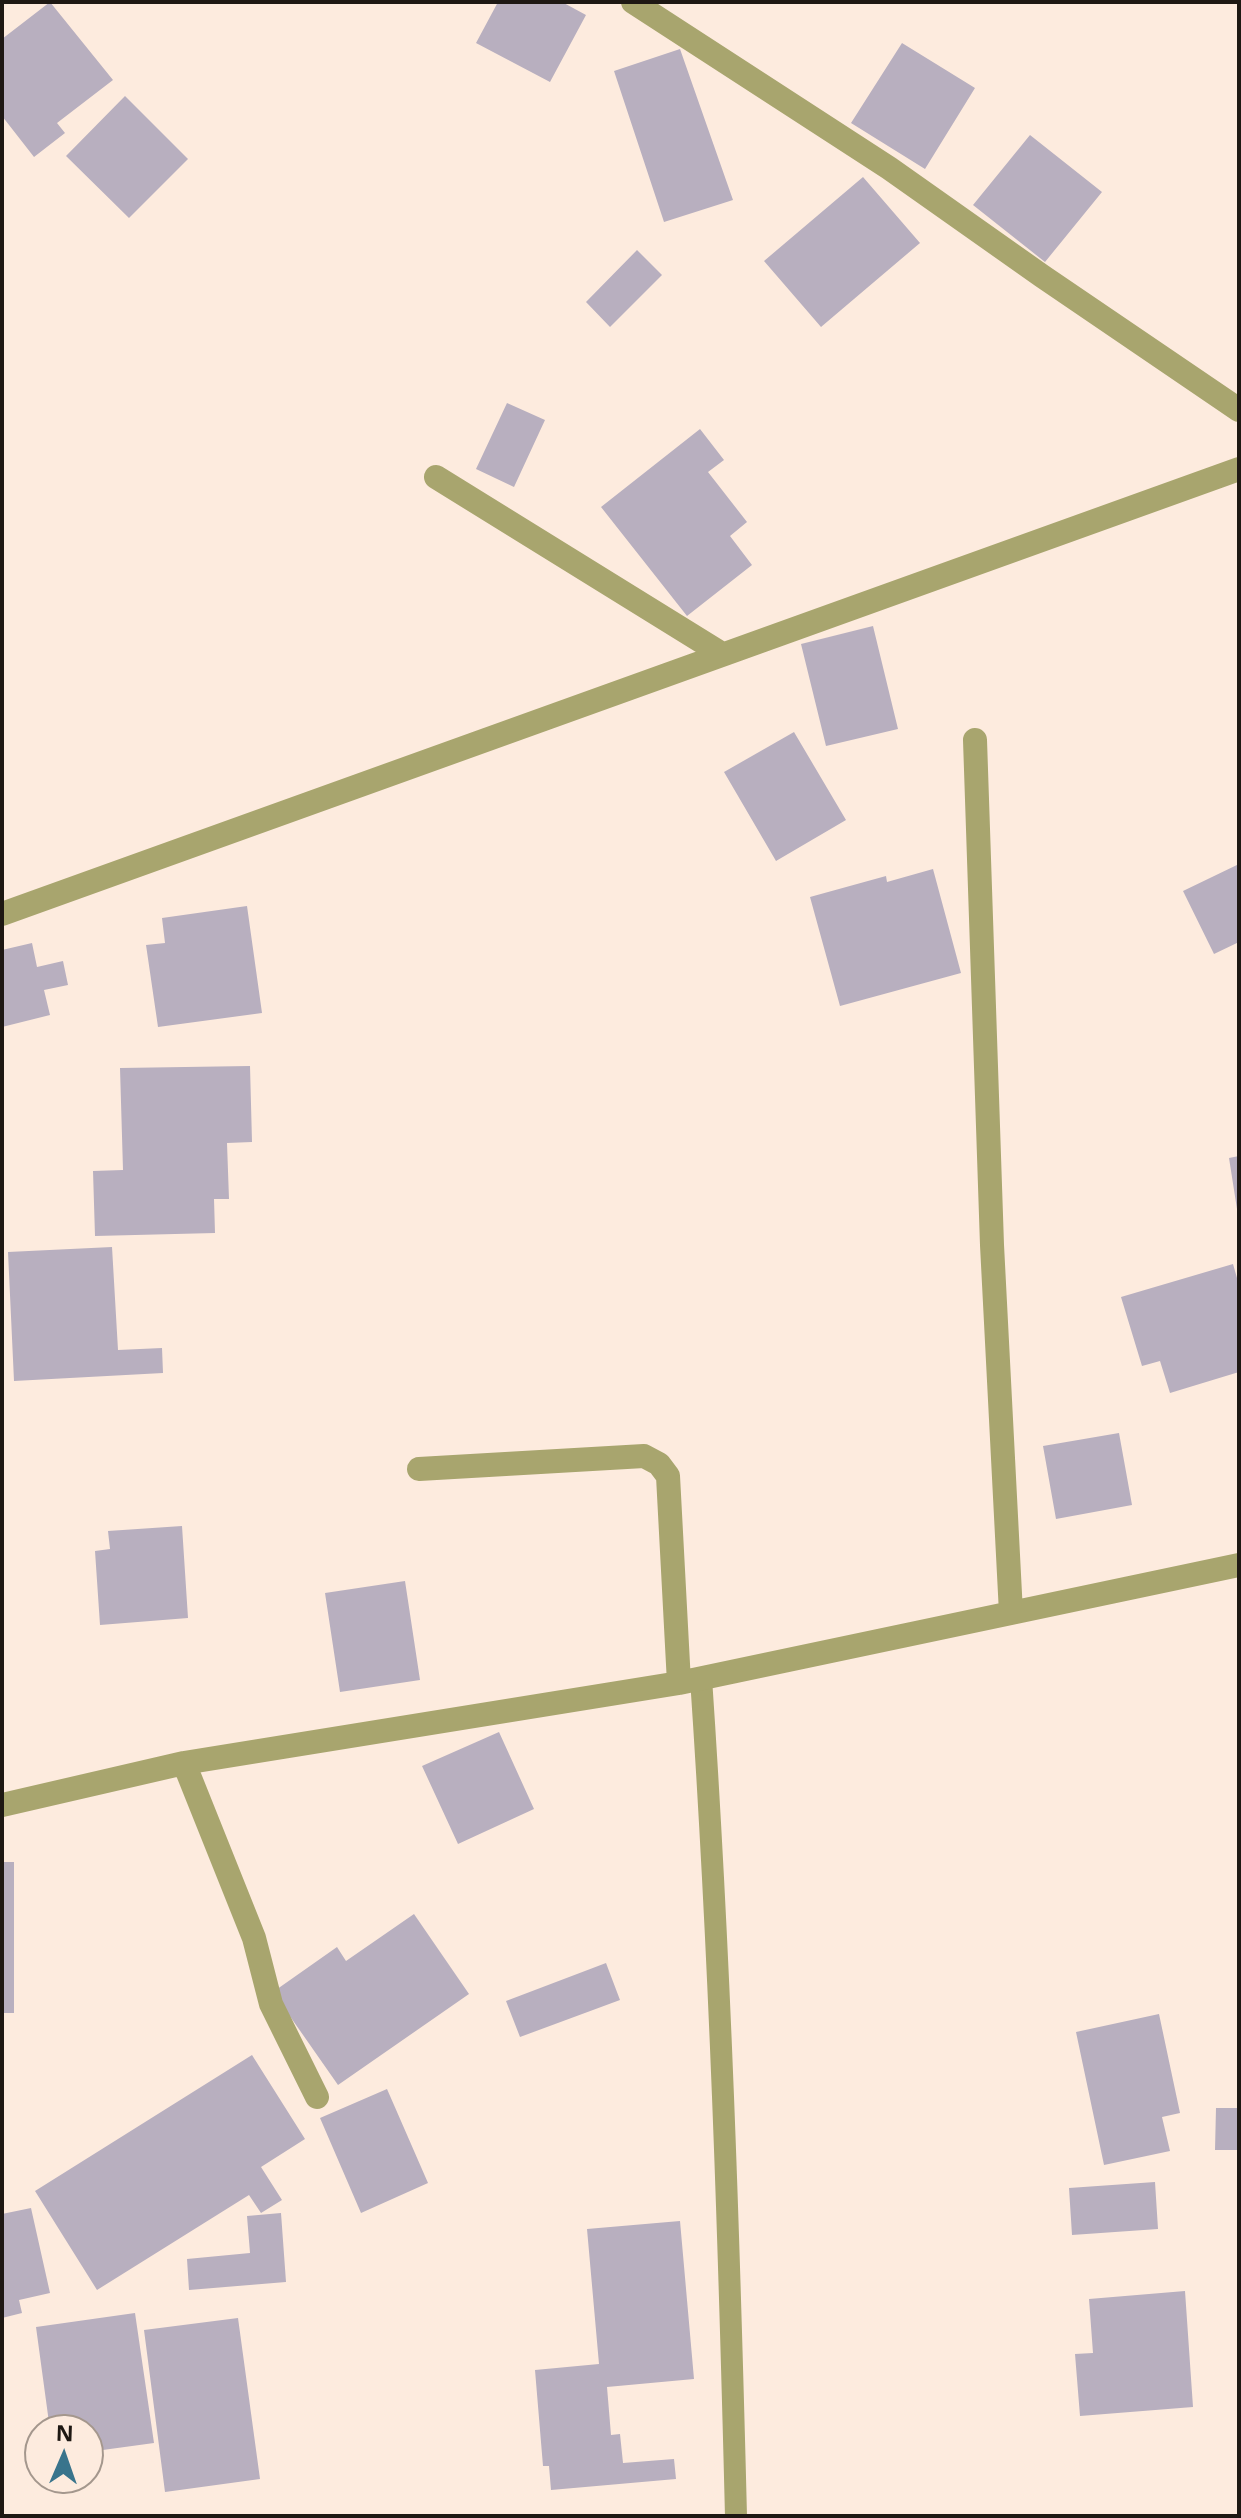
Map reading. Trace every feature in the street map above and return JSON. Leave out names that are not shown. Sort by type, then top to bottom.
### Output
[{"type":"street","points":[[633,2],[889,168],[1239,410]]},
{"type":"street","points":[[2,914],[1239,469]]},
{"type":"street","points":[[436,477],[722,654]]},
{"type":"street","points":[[975,740],[992,1245],[1011,1613]]},
{"type":"street","points":[[419,1469],[644,1456],[659,1464],[668,1476],[690,1680]]},
{"type":"street","points":[[2,1805],[184,1763],[690,1680],[1239,1565]]},
{"type":"street","points":[[184,1763],[254,1938],[271,2004],[317,2097]]},
{"type":"lane","points":[[690,1680],[716,1903],[728,2195],[736,2516]]},
{"type":"building","points":[[50,2],[113,80],[57,123],[65,133],[34,157],[2,116],[2,39]]},
{"type":"building","points":[[498,2],[562,2],[586,15],[550,82],[476,43]]},
{"type":"building","points":[[902,43],[975,88],[925,169],[851,123]]},
{"type":"building","points":[[680,49],[733,200],[664,222],[614,71]]},
{"type":"building","points":[[125,96],[188,159],[129,218],[66,156]]},
{"type":"building","points":[[1030,135],[1102,192],[1045,262],[973,205]]},
{"type":"building","points":[[863,177],[920,243],[821,327],[764,261]]},
{"type":"building","points":[[637,250],[662,275],[610,327],[586,302]]},
{"type":"building","points":[[507,403],[545,420],[514,487],[476,469]]},
{"type":"building","points":[[700,429],[724,460],[708,472],[747,522],[730,536],[752,565],[687,616],[601,507]]},
{"type":"building","points":[[873,626],[898,729],[826,746],[801,644]]},
{"type":"building","points":[[794,732],[846,820],[776,861],[724,772]]},
{"type":"building","points":[[1239,864],[1239,942],[1214,954],[1183,891]]},
{"type":"building","points":[[933,869],[961,973],[840,1006],[810,897],[886,876],[887,882]]},
{"type":"building","points":[[247,906],[262,1013],[158,1027],[146,945],[165,943],[162,918]]},
{"type":"building","points":[[32,943],[37,967],[63,961],[68,985],[44,990],[50,1015],[2,1027],[2,950]]},
{"type":"building","points":[[250,1066],[252,1142],[227,1143],[229,1199],[214,1199],[215,1233],[95,1236],[93,1171],[123,1170],[120,1068]]},
{"type":"building","points":[[1239,1156],[1239,1208],[1237,1209],[1229,1158]]},
{"type":"building","points":[[112,1247],[118,1350],[162,1348],[163,1373],[14,1381],[8,1252]]},
{"type":"building","points":[[1233,1264],[1239,1285],[1239,1372],[1170,1393],[1160,1361],[1142,1366],[1121,1297]]},
{"type":"building","points":[[1119,1433],[1132,1505],[1056,1519],[1043,1446]]},
{"type":"building","points":[[182,1526],[188,1618],[100,1625],[95,1551],[110,1549],[108,1531]]},
{"type":"building","points":[[405,1581],[420,1680],[340,1692],[325,1593]]},
{"type":"building","points":[[499,1732],[534,1809],[458,1844],[422,1766]]},
{"type":"building","points":[[2,1862],[14,1862],[14,2013],[2,2013]]},
{"type":"building","points":[[414,1914],[469,1994],[338,2085],[273,1992],[337,1947],[346,1961]]},
{"type":"building","points":[[606,1963],[620,2000],[520,2037],[506,2001]]},
{"type":"building","points":[[1159,2014],[1180,2113],[1162,2117],[1170,2151],[1104,2165],[1076,2032]]},
{"type":"building","points":[[252,2055],[305,2139],[261,2167],[282,2200],[261,2213],[249,2195],[97,2290],[35,2191]]},
{"type":"building","points":[[387,2089],[428,2183],[361,2213],[320,2118]]},
{"type":"building","points":[[1216,2108],[1239,2108],[1239,2150],[1215,2150]]},
{"type":"building","points":[[1155,2182],[1158,2229],[1072,2235],[1069,2188]]},
{"type":"building","points":[[31,2208],[50,2293],[19,2300],[22,2313],[2,2318],[2,2214]]},
{"type":"building","points":[[281,2213],[286,2282],[189,2290],[187,2259],[250,2253],[247,2216]]},
{"type":"building","points":[[680,2221],[694,2379],[607,2387],[611,2435],[620,2434],[623,2463],[674,2459],[676,2479],[551,2490],[549,2466],[543,2466],[535,2370],[599,2364],[587,2229]]},
{"type":"building","points":[[1185,2291],[1193,2407],[1080,2416],[1075,2354],[1093,2353],[1089,2299]]},
{"type":"building","points":[[135,2313],[154,2443],[104,2450],[104,2414],[48,2414],[36,2327]]},
{"type":"building","points":[[238,2318],[260,2479],[165,2492],[144,2330]]}]
